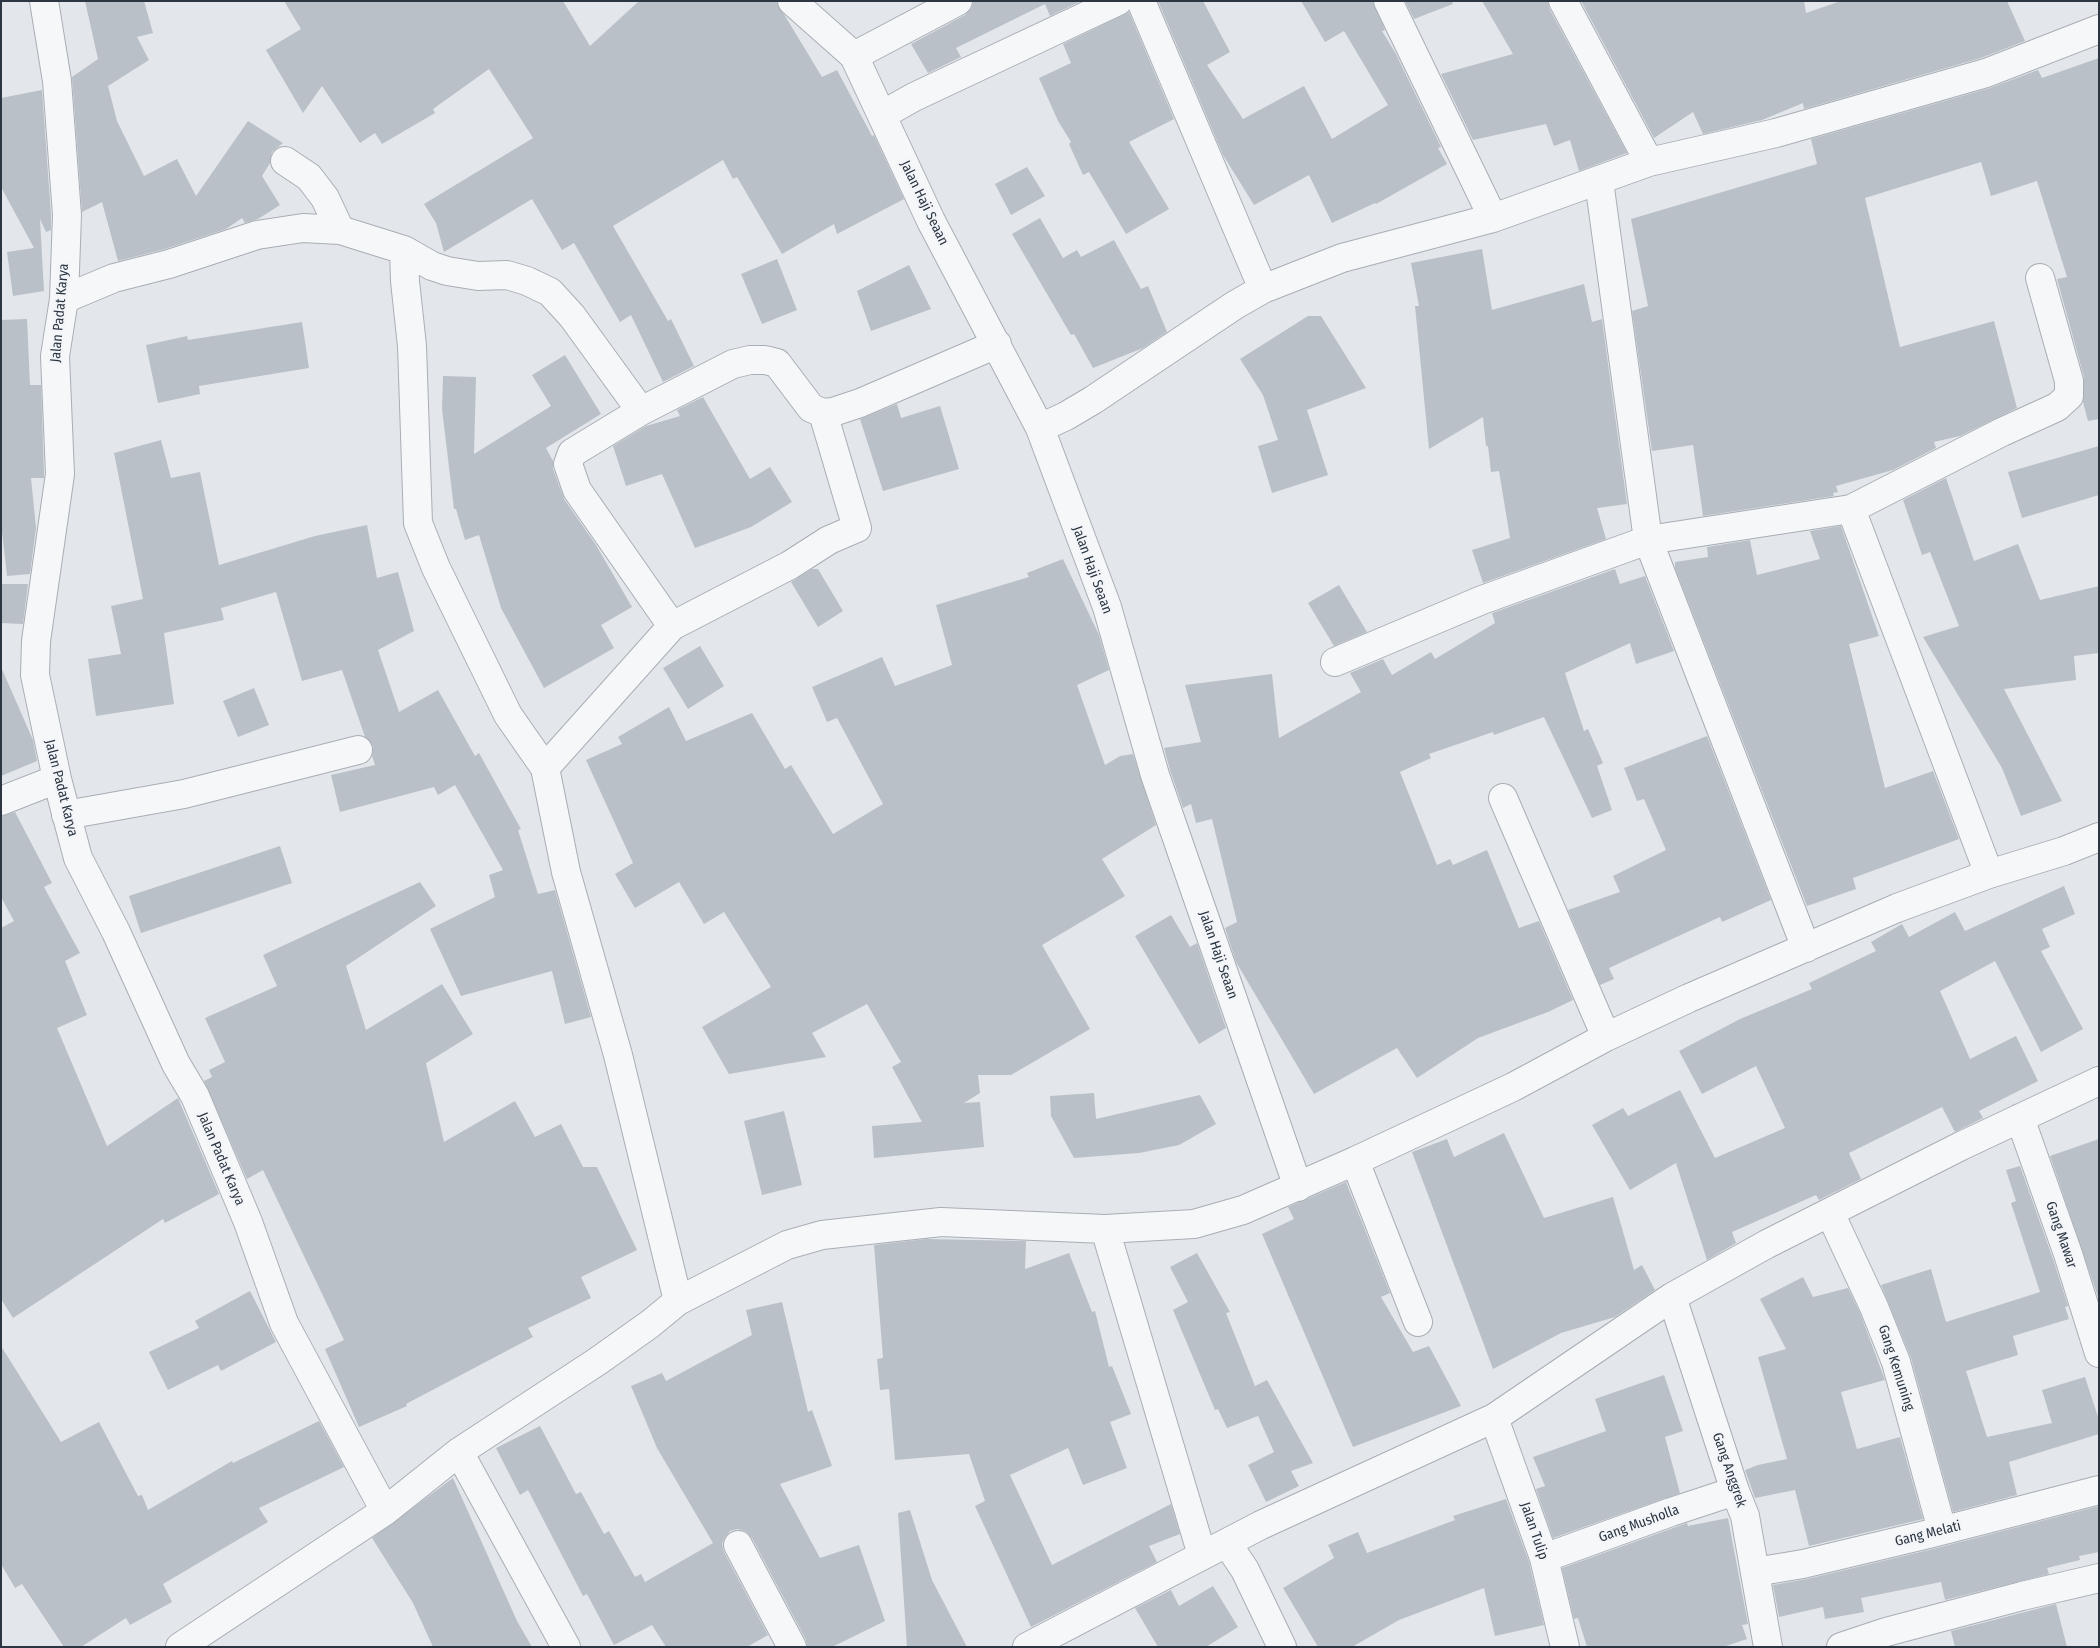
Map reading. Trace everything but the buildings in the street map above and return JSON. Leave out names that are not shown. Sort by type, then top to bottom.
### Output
[{"type":"street","name":"Jalan Padat Karya","points":[[44,1],[57,81],[67,215],[64,298],[55,356],[60,474],[36,641],[36,675],[57,779],[78,858],[116,932],[176,1064],[195,1096],[248,1222],[284,1323],[385,1511]]},
{"type":"street","name":"Jalan Haji Seaan","points":[[792,1],[854,56],[931,221],[1040,428],[1107,608],[1155,775],[1298,1187]]},
{"type":"street","points":[[854,56],[958,1]]},
{"type":"street","points":[[882,115],[914,97],[1118,1]]},
{"type":"street","points":[[1141,1],[1263,289]]},
{"type":"street","points":[[1388,1],[1493,218]]},
{"type":"street","points":[[1563,1],[1649,162]]},
{"type":"street","points":[[1040,428],[1066,416],[1093,400],[1235,305],[1263,289],[1342,258],[1493,218],[1649,162],[1776,133],[1986,73],[2099,29]]},
{"type":"street","points":[[285,161],[309,177],[325,198],[340,230]]},
{"type":"street","points":[[1599,181],[1648,540],[1806,948]]},
{"type":"street","points":[[64,298],[114,278],[168,264],[257,235],[303,228],[340,230],[404,250],[432,266],[478,276],[507,276],[527,281],[550,292],[572,316],[641,411]]},
{"type":"street","points":[[404,250],[405,281],[412,346],[418,523],[436,568],[508,715],[545,768],[566,872],[618,1055],[678,1302]]},
{"type":"street","points":[[1334,662],[1482,600],[1648,540],[1850,508],[2002,432],[2057,407],[2069,396],[2069,381],[2040,278]]},
{"type":"street","points":[[672,626],[660,612],[578,490],[568,464],[572,454],[641,411],[733,364],[750,360],[765,360],[777,363],[811,408],[822,413],[833,412],[860,403],[997,344]]},
{"type":"street","points":[[545,768],[672,626],[790,565],[829,540],[857,528],[822,413]]},
{"type":"street","points":[[1850,508],[1989,874]]},
{"type":"street","points":[[66,815],[184,794],[358,750]]},
{"type":"street","points":[[1,801],[57,779]]},
{"type":"street","points":[[1503,798],[1606,1037]]},
{"type":"street","points":[[180,1647],[385,1511],[459,1452],[598,1361],[678,1302],[786,1245],[822,1235],[941,1222],[1105,1229],[1194,1224],[1243,1210],[1298,1187],[1513,1087],[1606,1037],[1689,998],[1896,908],[1989,874],[2064,851],[2099,837]]},
{"type":"street","points":[[1026,1647],[1261,1524],[1494,1418],[1672,1297],[1767,1244],[2020,1118],[2099,1081]]},
{"type":"street","name":"Gang Mawar","points":[[2020,1118],[2068,1254],[2099,1353]]},
{"type":"street","points":[[1355,1161],[1418,1322]]},
{"type":"street","name":"Gang Kemuning","points":[[1830,1213],[1874,1307],[1896,1362],[1942,1530]]},
{"type":"street","points":[[1105,1229],[1202,1555]]},
{"type":"street","name":"Gang Anggrek","points":[[1672,1297],[1735,1492],[1745,1516],[1768,1647]]},
{"type":"street","name":"Jalan Tulip","points":[[1494,1418],[1544,1558],[1565,1647]]},
{"type":"street","points":[[459,1452],[566,1647]]},
{"type":"street","name":"Gang Melati","points":[[1755,1572],[1803,1564],[2099,1490]]},
{"type":"street","name":"Gang Musholla","points":[[1544,1558],[1671,1512],[1735,1492]]},
{"type":"street","points":[[1227,1543],[1245,1570],[1282,1647]]},
{"type":"street","points":[[738,1545],[792,1647]]},
{"type":"street","points":[[1841,1647],[1886,1632],[2099,1578]]}]
